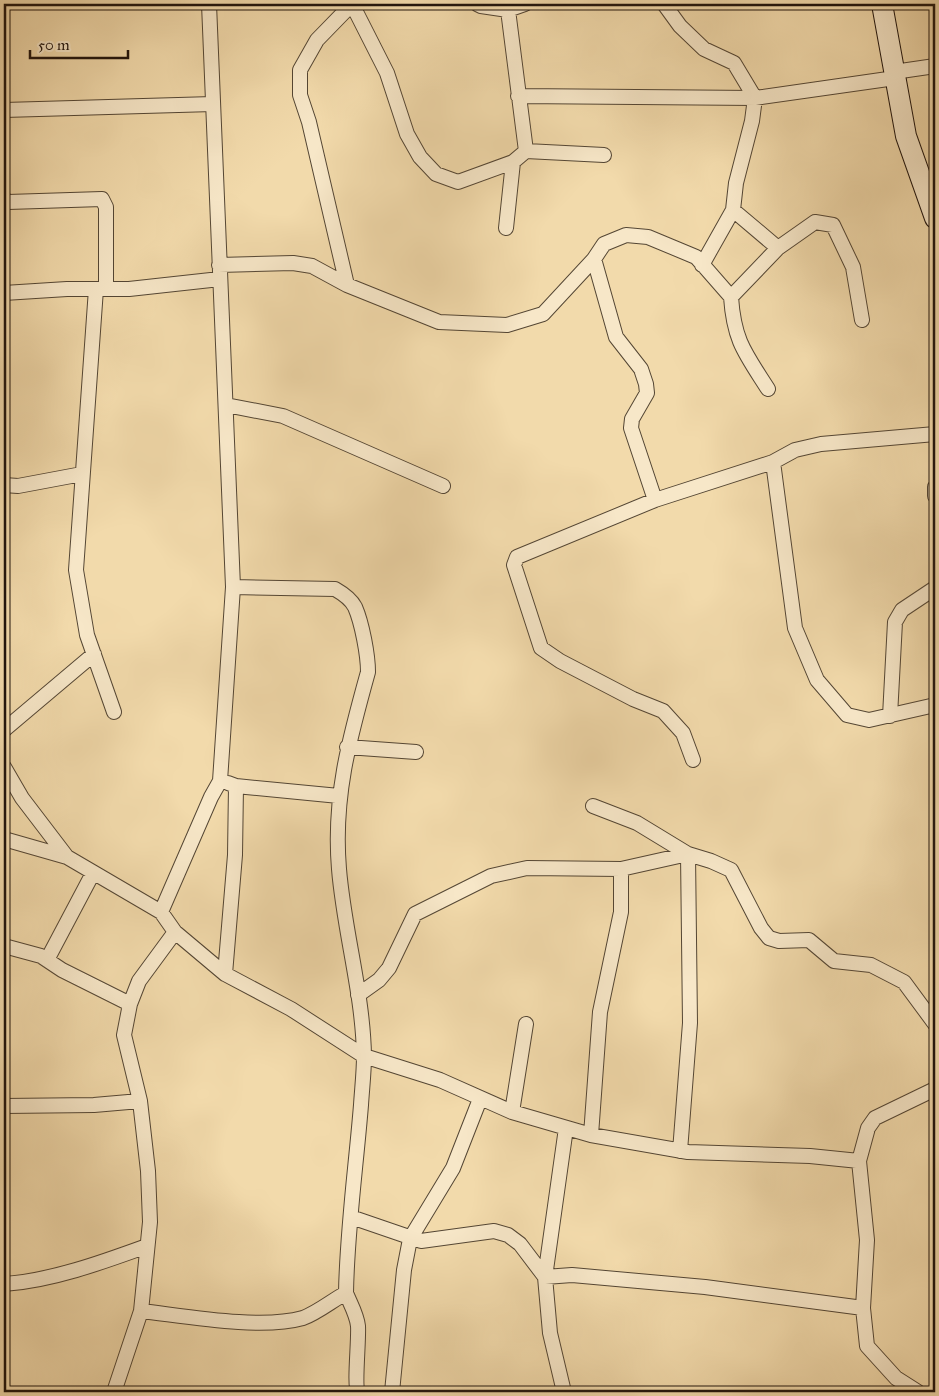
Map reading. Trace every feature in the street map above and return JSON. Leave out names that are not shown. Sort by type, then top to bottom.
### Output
[{"type":"street","points":[[161,912],[220,780],[233,588],[209,4]]},
{"type":"street","points":[[347,285],[312,132],[300,95],[300,70],[316,40],[352,4],[387,73],[407,134],[420,157],[436,174],[458,182],[513,162],[526,150],[604,155]]},
{"type":"street","points":[[477,4],[508,10],[525,4]]},
{"type":"street","points":[[664,4],[680,26],[704,49],[734,63],[754,98],[752,121],[736,183],[733,210],[702,265]]},
{"type":"street","points":[[882,4],[906,136],[935,218]]},
{"type":"street","points":[[508,10],[526,150]]},
{"type":"street","points":[[518,96],[754,98],[894,75],[935,66]]},
{"type":"street","points":[[4,110],[213,104]]},
{"type":"street","points":[[506,228],[513,162]]},
{"type":"street","points":[[4,200],[8,202],[102,198],[106,207],[101,289],[82,474],[76,570],[87,635],[114,712]]},
{"type":"street","points":[[733,210],[778,248]]},
{"type":"street","points":[[731,297],[778,248],[815,222],[834,225],[853,267],[862,320]]},
{"type":"street","points":[[4,293],[129,289],[220,272],[293,263],[312,266],[347,285],[439,322],[507,325],[543,314],[594,259],[604,244],[626,235],[648,237],[696,257],[731,297],[733,322],[741,348],[768,389]]},
{"type":"street","points":[[594,259],[616,337],[642,369],[646,384],[646,393],[632,419],[631,428],[655,500]]},
{"type":"street","points":[[226,405],[283,416],[443,486]]},
{"type":"street","points":[[693,760],[683,732],[663,711],[633,699],[560,661],[540,648],[514,565],[517,557],[655,500],[774,462],[795,450],[821,444],[935,434]]},
{"type":"street","points":[[774,462],[795,628],[817,680],[847,715],[869,720],[935,705]]},
{"type":"street","points":[[4,485],[18,486],[82,474]]},
{"type":"street","points":[[935,487],[935,496]]},
{"type":"street","points":[[233,588],[335,588],[346,596],[354,607],[368,661],[368,672],[347,747],[339,796],[339,869],[358,995],[364,1056],[346,1293],[357,1323],[359,1352],[356,1387],[358,1392]]},
{"type":"street","points":[[890,716],[895,622],[902,610],[935,588]]},
{"type":"street","points":[[4,730],[94,654]]},
{"type":"street","points":[[347,747],[416,752]]},
{"type":"street","points":[[4,767],[22,798],[67,857]]},
{"type":"street","points":[[220,780],[236,786],[339,796]]},
{"type":"street","points":[[224,974],[235,855],[236,786]]},
{"type":"street","points":[[593,806],[637,823],[688,854],[712,861],[731,870],[761,928],[769,938],[779,941],[809,940],[834,961],[857,962],[882,968],[904,982],[935,1024]]},
{"type":"street","points":[[4,839],[67,857],[161,912],[175,932],[224,974],[291,1009],[364,1056],[440,1080],[512,1112],[591,1135],[680,1151],[755,1156],[810,1156],[859,1161]]},
{"type":"street","points":[[358,995],[379,980],[389,968],[410,921],[422,909],[491,876],[508,870],[527,868],[621,869],[688,854]]},
{"type":"street","points":[[680,1151],[690,1023],[688,854]]},
{"type":"street","points":[[591,1135],[600,1012],[621,912],[621,869]]},
{"type":"street","points":[[47,960],[93,873]]},
{"type":"street","points":[[114,1392],[141,1311],[150,1222],[148,1171],[140,1101],[124,1035],[130,1004],[139,981],[175,932]]},
{"type":"street","points":[[4,946],[41,956],[62,970],[130,1004]]},
{"type":"street","points":[[512,1112],[526,1024]]},
{"type":"street","points":[[918,1392],[896,1378],[867,1346],[863,1308],[867,1240],[859,1161],[868,1128],[875,1118],[935,1089]]},
{"type":"street","points":[[392,1392],[404,1270],[410,1238],[453,1168],[480,1099]]},
{"type":"street","points":[[4,1106],[94,1105],[140,1101]]},
{"type":"street","points":[[564,1392],[550,1333],[545,1277],[566,1128]]},
{"type":"street","points":[[351,1217],[421,1241],[494,1231],[508,1235],[520,1244],[545,1277]]},
{"type":"street","points":[[4,1284],[18,1283],[96,1264],[147,1246]]},
{"type":"street","points":[[545,1277],[572,1275],[705,1286],[863,1308]]},
{"type":"street","points":[[141,1311],[215,1320],[271,1322],[304,1318],[346,1293]]}]
